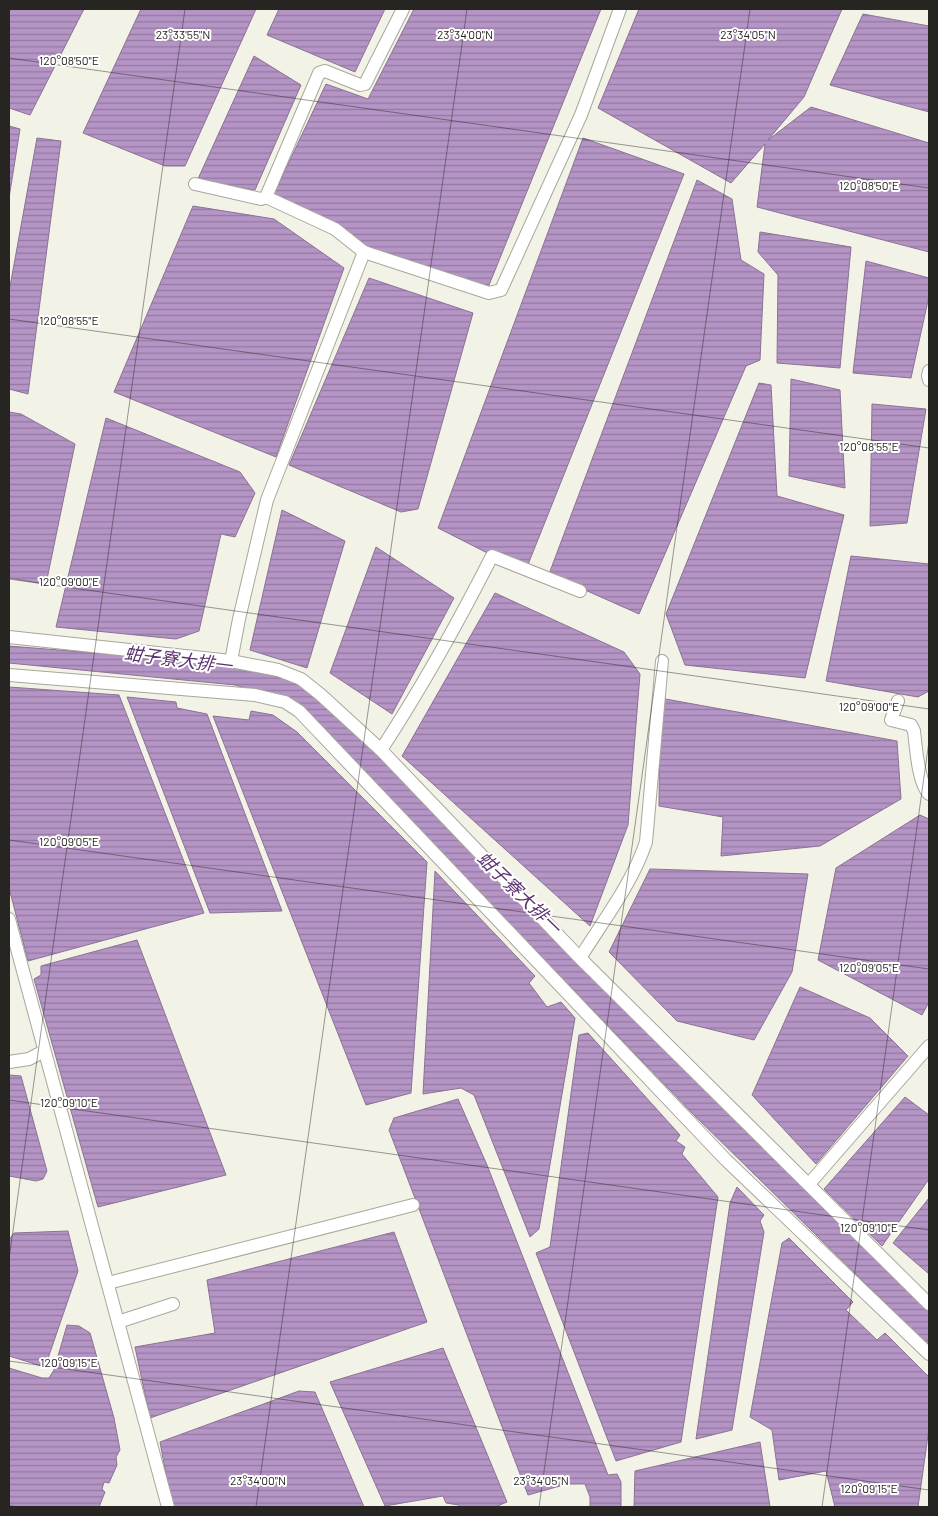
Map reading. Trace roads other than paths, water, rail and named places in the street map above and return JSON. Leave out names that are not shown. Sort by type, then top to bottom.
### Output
[{"type":"street","points":[[266,197],[319,73],[325,70],[360,85],[365,84],[403,9]]},
{"type":"street","points":[[195,184],[261,199],[266,197],[336,229],[364,252],[489,293],[502,290],[580,116],[620,9]]},
{"type":"street","points":[[232,661],[239,619],[267,500],[364,252]]},
{"type":"street","points":[[929,371],[929,380]]},
{"type":"street","points":[[381,750],[431,670],[492,556],[580,591]]},
{"type":"street","points":[[9,637],[232,661],[278,670],[301,679],[321,694],[381,750],[580,958],[929,1304]]},
{"type":"street","points":[[580,958],[632,875],[646,842],[662,661]]},
{"type":"street","points":[[9,675],[255,695],[285,702],[298,711],[726,1160],[929,1354]]},
{"type":"street","points":[[898,701],[891,720],[911,725],[914,731],[921,779],[925,790],[929,794]]},
{"type":"street","points":[[9,919],[168,1507]]},
{"type":"street","points":[[809,1184],[929,1046]]},
{"type":"street","points":[[9,1062],[29,1059],[44,1051]]},
{"type":"street","points":[[108,1283],[413,1205]]},
{"type":"street","points":[[118,1322],[172,1304]]},
{"type":"water","points":[[9,9],[84,9],[30,115],[9,108]]},
{"type":"water","points":[[141,9],[256,9],[185,166],[165,166],[83,133]]},
{"type":"water","points":[[279,9],[385,9],[355,72],[267,35]]},
{"type":"water","points":[[414,9],[601,9],[487,290],[369,248],[270,202],[326,84],[368,99]]},
{"type":"water","points":[[639,9],[842,9],[804,97],[768,140],[811,107],[929,143],[929,252],[757,207],[765,144],[731,183],[598,108]]},
{"type":"water","points":[[863,14],[929,26],[929,112],[830,85]]},
{"type":"water","points":[[254,56],[301,85],[255,190],[197,181]]},
{"type":"water","points":[[9,126],[20,129],[9,198]]},
{"type":"water","points":[[37,138],[61,141],[28,394],[9,389],[9,292]]},
{"type":"water","points":[[583,138],[684,174],[525,572],[438,528]]},
{"type":"water","points":[[697,180],[732,199],[741,260],[764,274],[760,360],[746,366],[639,614],[549,574]]},
{"type":"water","points":[[193,206],[274,219],[344,268],[276,457],[114,392]]},
{"type":"water","points":[[760,232],[851,247],[840,368],[777,363],[778,275],[758,252]]},
{"type":"water","points":[[866,261],[929,278],[929,296],[911,378],[853,373]]},
{"type":"water","points":[[369,278],[473,313],[418,509],[401,512],[289,465]]},
{"type":"water","points":[[791,379],[840,390],[845,488],[789,476]]},
{"type":"water","points":[[759,383],[771,385],[777,496],[844,515],[805,678],[685,665],[666,614]]},
{"type":"water","points":[[872,404],[926,409],[907,523],[870,526]]},
{"type":"water","points":[[9,412],[21,414],[75,444],[46,584],[9,578]]},
{"type":"water","points":[[106,418],[240,472],[255,493],[235,537],[221,534],[199,631],[176,639],[56,627]]},
{"type":"water","points":[[282,510],[345,541],[307,668],[250,650]]},
{"type":"water","points":[[376,547],[454,598],[392,714],[330,673]]},
{"type":"water","points":[[851,556],[929,564],[929,691],[918,697],[826,681]]},
{"type":"water","points":[[495,593],[624,652],[640,674],[628,825],[590,926],[402,756]]},
{"type":"water","name":"蚶子寮大排一","points":[[9,646],[244,665],[285,674],[317,693],[929,1307],[929,1346],[696,1117],[297,703],[235,685],[9,663]]},
{"type":"water","points":[[9,687],[119,695],[204,913],[28,961],[9,888]]},
{"type":"water","points":[[127,697],[176,702],[177,708],[207,714],[282,911],[210,913]]},
{"type":"water","points":[[660,698],[897,741],[901,799],[820,846],[721,856],[723,817],[659,806]]},
{"type":"water","points":[[251,711],[273,715],[297,732],[427,862],[411,1093],[366,1105],[213,716],[249,720]]},
{"type":"water","points":[[920,815],[929,819],[929,1002],[922,1015],[818,960],[836,868]]},
{"type":"water","points":[[650,869],[808,874],[792,972],[754,1040],[677,1021],[609,952]]},
{"type":"water","points":[[435,871],[535,976],[529,983],[547,1007],[561,1002],[575,1018],[539,1229],[530,1237],[474,1095],[461,1088],[423,1094]]},
{"type":"water","points":[[137,940],[226,1175],[98,1207],[34,979],[41,975],[41,966]]},
{"type":"water","points":[[800,987],[870,1018],[908,1056],[816,1164],[752,1095]]},
{"type":"water","points":[[588,1033],[680,1135],[676,1141],[685,1147],[682,1154],[718,1197],[681,1442],[616,1461],[536,1253],[550,1247],[579,1035]]},
{"type":"water","points":[[9,1075],[21,1076],[47,1171],[43,1179],[36,1181],[9,1176]]},
{"type":"water","points":[[905,1097],[929,1115],[929,1179],[882,1246],[824,1189]]},
{"type":"water","points":[[458,1099],[487,1165],[608,1475],[617,1474],[621,1482],[621,1507],[590,1507],[590,1497],[585,1484],[567,1484],[528,1495],[389,1130],[394,1118]]},
{"type":"water","points":[[737,1187],[764,1215],[760,1221],[764,1232],[732,1430],[696,1439],[730,1203]]},
{"type":"water","points":[[929,1198],[929,1274],[893,1243]]},
{"type":"water","points":[[68,1231],[78,1271],[45,1367],[9,1356],[9,1240],[14,1233]]},
{"type":"water","points":[[394,1232],[427,1322],[150,1418],[135,1347],[215,1333],[207,1280]]},
{"type":"water","points":[[789,1238],[853,1302],[846,1310],[877,1340],[885,1333],[929,1377],[929,1428],[918,1507],[835,1507],[826,1471],[779,1480],[772,1430],[750,1417],[782,1243]]},
{"type":"water","points":[[67,1325],[79,1326],[90,1333],[114,1418],[120,1450],[116,1457],[117,1465],[109,1483],[104,1482],[102,1489],[105,1492],[99,1507],[17,1507],[9,1505],[9,1368],[42,1378],[49,1378],[54,1370]]},
{"type":"water","points":[[443,1348],[507,1502],[495,1507],[460,1507],[459,1505],[446,1503],[443,1496],[385,1506],[330,1382]]},
{"type":"water","points":[[299,1391],[315,1392],[364,1507],[172,1507],[160,1442]]},
{"type":"water","points":[[760,1442],[770,1507],[634,1507],[635,1471]]}]
